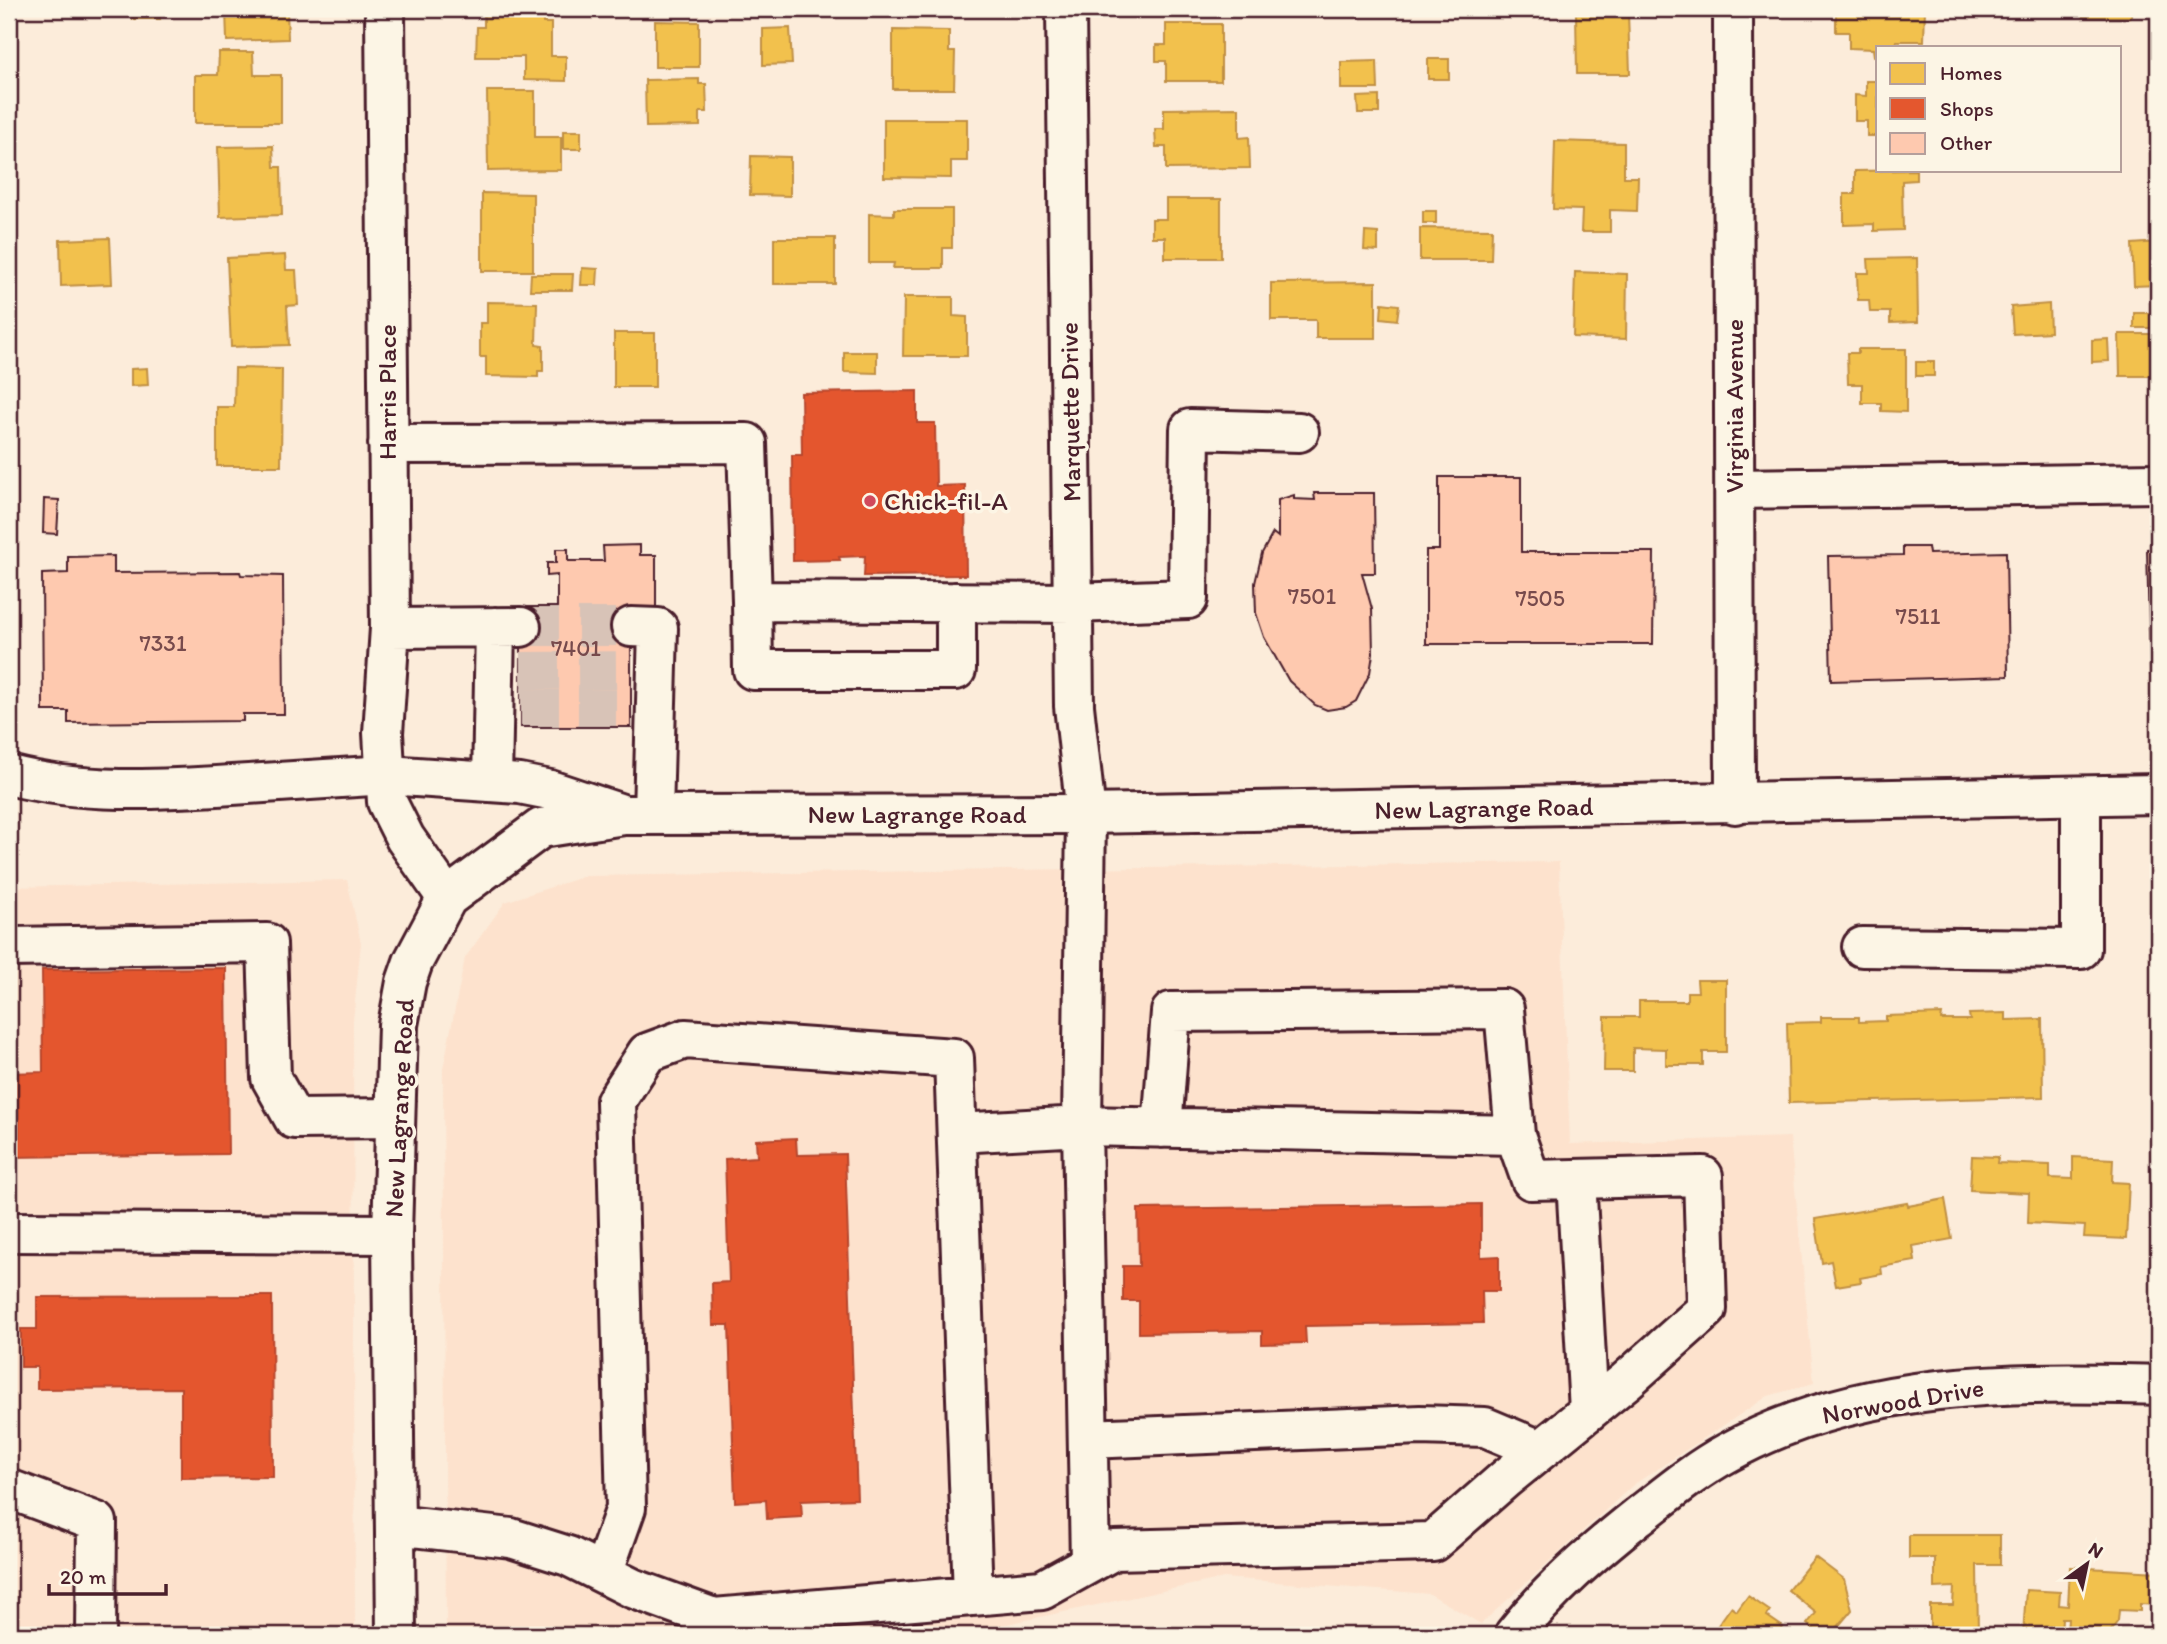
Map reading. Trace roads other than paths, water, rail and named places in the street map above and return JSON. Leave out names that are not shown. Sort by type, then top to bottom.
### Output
[{"type":"main road","name":"Harris Place","points":[[385,9],[390,628],[383,733],[387,802],[405,838],[447,898]]},
{"type":"main road","name":"Marquette Drive","points":[[1066,9],[1074,706],[1086,814],[1082,1126],[1090,1563]]},
{"type":"main road","name":"Virginia Avenue","points":[[1733,9],[1735,804]]},
{"type":"main road","points":[[752,601],[1073,603],[1188,599],[1189,429],[1299,432]]},
{"type":"main road","points":[[388,444],[747,443],[753,670],[956,670],[956,602]]},
{"type":"main road","points":[[1734,489],[2158,483]]},
{"type":"main road","points":[[390,628],[508,627],[507,689],[492,782]]},
{"type":"main road","points":[[9,775],[51,784],[97,789],[154,790],[387,775],[520,784],[638,815],[644,688],[658,628],[631,627]]},
{"type":"main road","name":"New Lagrange Road","points":[[396,1635],[392,1234],[398,1025],[406,982],[413,962],[447,898],[541,828],[638,815],[1086,814],[1735,804],[2158,794]]},
{"type":"main road","points":[[1862,947],[2081,948],[2081,796]]},
{"type":"main road","points":[[9,947],[267,943],[271,1078],[294,1119],[395,1118]]},
{"type":"main road","points":[[395,1525],[511,1538],[568,1556],[632,1588],[714,1618],[1042,1590],[1114,1550],[1433,1542],[1707,1310],[1703,1176],[1531,1180],[1515,1135],[1504,1009],[1171,1012],[1161,1128]]},
{"type":"main road","points":[[603,1573],[626,1508],[616,1101],[647,1054],[684,1039],[954,1058],[973,1596]]},
{"type":"main road","points":[[957,1133],[1082,1126],[1515,1135]]},
{"type":"main road","points":[[1576,1179],[1589,1411]]},
{"type":"main road","points":[[9,1232],[392,1234]]},
{"type":"main road","name":"Norwood Drive","points":[[1514,1635],[1535,1607],[1589,1555],[1688,1477],[1727,1453],[1801,1420],[1846,1406],[1955,1387],[2042,1382],[2158,1385]]},
{"type":"main road","points":[[1088,1438],[1420,1425],[1485,1427],[1540,1450]]},
{"type":"main road","points":[[9,1489],[97,1522],[96,1635]]},
{"type":"tunnel","points":[[521,627],[631,627]]},
{"type":"tunnel","points":[[521,671],[631,670]]},
{"type":"tunnel","points":[[521,707],[631,707]]},
{"type":"place","name":"Chick-fil-A","points":[[870,501]]}]
